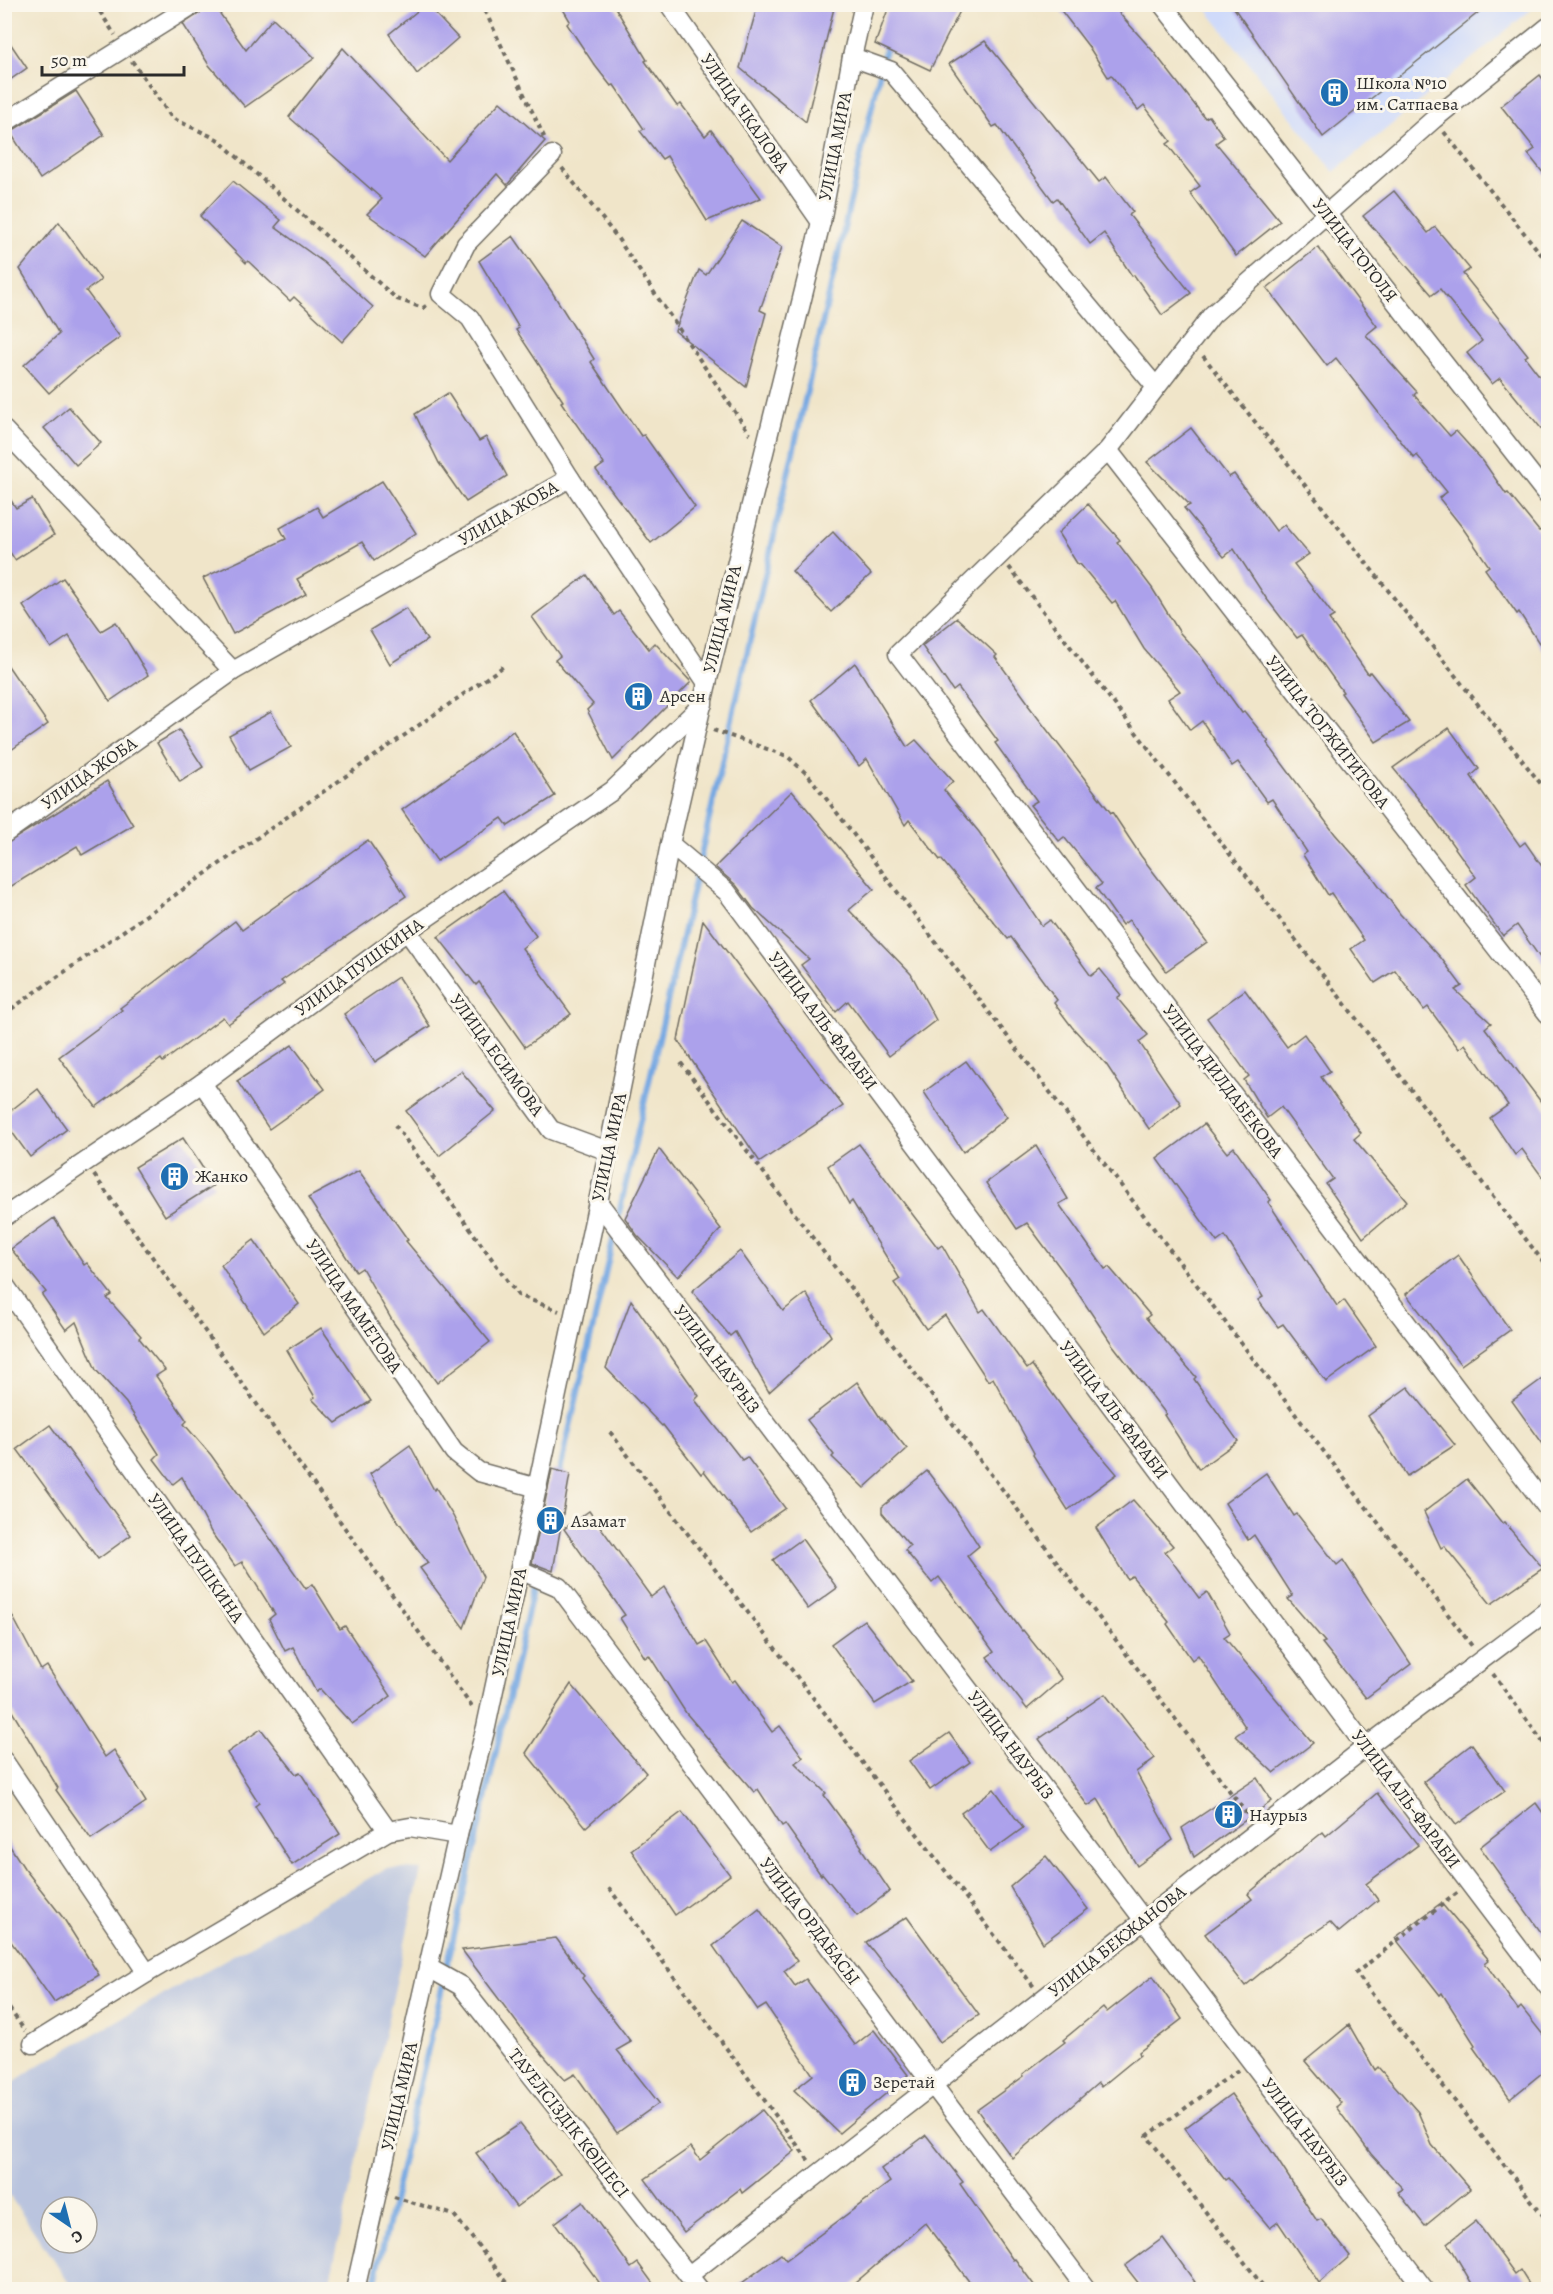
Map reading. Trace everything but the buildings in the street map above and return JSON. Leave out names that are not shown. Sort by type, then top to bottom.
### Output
[{"type":"street","points":[[4,123],[194,4]]},
{"type":"street","name":"УЛИЦА ЧКАЛОВА","points":[[669,4],[821,222]]},
{"type":"street","name":"УЛИЦА МИРА","points":[[355,2289],[458,1835],[486,1727],[598,1202],[670,843],[707,683],[821,222],[864,4]]},
{"type":"street","name":"УЛИЦА ГОГОЛЯ","points":[[1162,4],[1548,496]]},
{"type":"street","points":[[1000,555],[1108,450],[1212,315],[1434,119],[1548,27]]},
{"type":"street","points":[[852,57],[891,71],[1156,387]]},
{"type":"street","points":[[552,155],[466,244],[441,294],[470,318],[570,478]]},
{"type":"street","points":[[4,430],[233,671]]},
{"type":"street","name":"УЛИЦА ТОГЖИГИТОВА","points":[[1108,450],[1548,1014]]},
{"type":"street","name":"УЛИЦА ЖОБА","points":[[4,834],[233,671],[570,478],[707,683]]},
{"type":"street","name":"УЛИЦА ДИЛДАБЕКОВА","points":[[1000,555],[898,654],[1548,1509]]},
{"type":"street","name":"УЛИЦА ПУШКИНА","points":[[4,1217],[202,1083],[407,931],[612,791],[703,704]]},
{"type":"street","name":"УЛИЦА АЛЬ-ФАРАБИ","points":[[670,843],[728,892],[1365,1747],[1548,1987]]},
{"type":"street","name":"УЛИЦА ЕСИМОВА","points":[[407,931],[551,1130],[608,1151]]},
{"type":"street","name":"УЛИЦА МАМЕТОВА","points":[[202,1083],[454,1452],[479,1472],[538,1488]]},
{"type":"street","name":"УЛИЦА НАУРЫЗ","points":[[598,1202],[1425,2289]]},
{"type":"street","name":"УЛИЦА ПУШКИНА","points":[[4,1284],[388,1831]]},
{"type":"street","name":"УЛИЦА ОРДАБАСЫ","points":[[520,1570],[559,1587],[1087,2289]]},
{"type":"street","name":"УЛИЦА БЕКЖАНОВА","points":[[694,2282],[818,2174],[932,2084],[1365,1747],[1548,1610]]},
{"type":"street","points":[[4,1761],[147,1973]]},
{"type":"street","points":[[33,2044],[147,1973],[388,1831],[410,1827],[458,1835]]},
{"type":"street","name":"ТАУЕЛСІЗДІК КӨШЕСІ","points":[[429,1968],[461,1986],[694,2282]]},
{"type":"path","points":[[95,4],[172,118],[217,139],[398,299],[423,308],[441,294]]},
{"type":"path","points":[[479,4],[487,15],[552,155],[616,236],[763,454]]},
{"type":"path","points":[[1434,119],[1548,262]]},
{"type":"path","points":[[1192,341],[1548,794]]},
{"type":"path","points":[[1000,555],[1548,1268]]},
{"type":"path","points":[[4,1014],[504,666]]},
{"type":"path","points":[[698,725],[787,756],[809,776],[1482,1659],[1548,1749]]},
{"type":"path","points":[[681,1063],[1259,1830]]},
{"type":"path","points":[[395,1125],[518,1295],[573,1317]]},
{"type":"path","points":[[85,1162],[486,1727]]},
{"type":"path","points":[[610,1432],[1043,1999]]},
{"type":"path","points":[[1469,1883],[1356,1973],[1548,2222]]},
{"type":"path","points":[[609,1888],[818,2174]]},
{"type":"path","points":[[4,2001],[33,2044]]},
{"type":"path","points":[[1251,2061],[1147,2136],[1266,2289]]},
{"type":"path","points":[[377,2193],[454,2215],[513,2289]]},
{"type":"shaded area","points":[[1203,5],[1537,5],[1334,172]]},
{"type":"shaded area","points":[[387,1868],[421,1870],[328,2289],[73,2289],[50,2255],[99,2255],[99,2195],[39,2195],[39,2239],[5,2189],[5,2088],[34,2068]]},
{"type":"waterway","points":[[617,1222],[887,41]]},
{"type":"waterway","points":[[558,1479],[615,1231]]},
{"type":"waterway","points":[[373,2290],[540,1559]]},
{"type":"place","name":"Школа №10 им. Сатпаева","points":[[1335,93]]},
{"type":"place","name":"Арсен","points":[[639,696]]},
{"type":"place","name":"Жанко","points":[[174,1176]]},
{"type":"place","name":"Азамат","points":[[550,1521]]},
{"type":"place","name":"Наурыз","points":[[1228,1815]]},
{"type":"place","name":"Зеретай","points":[[852,2082]]}]
